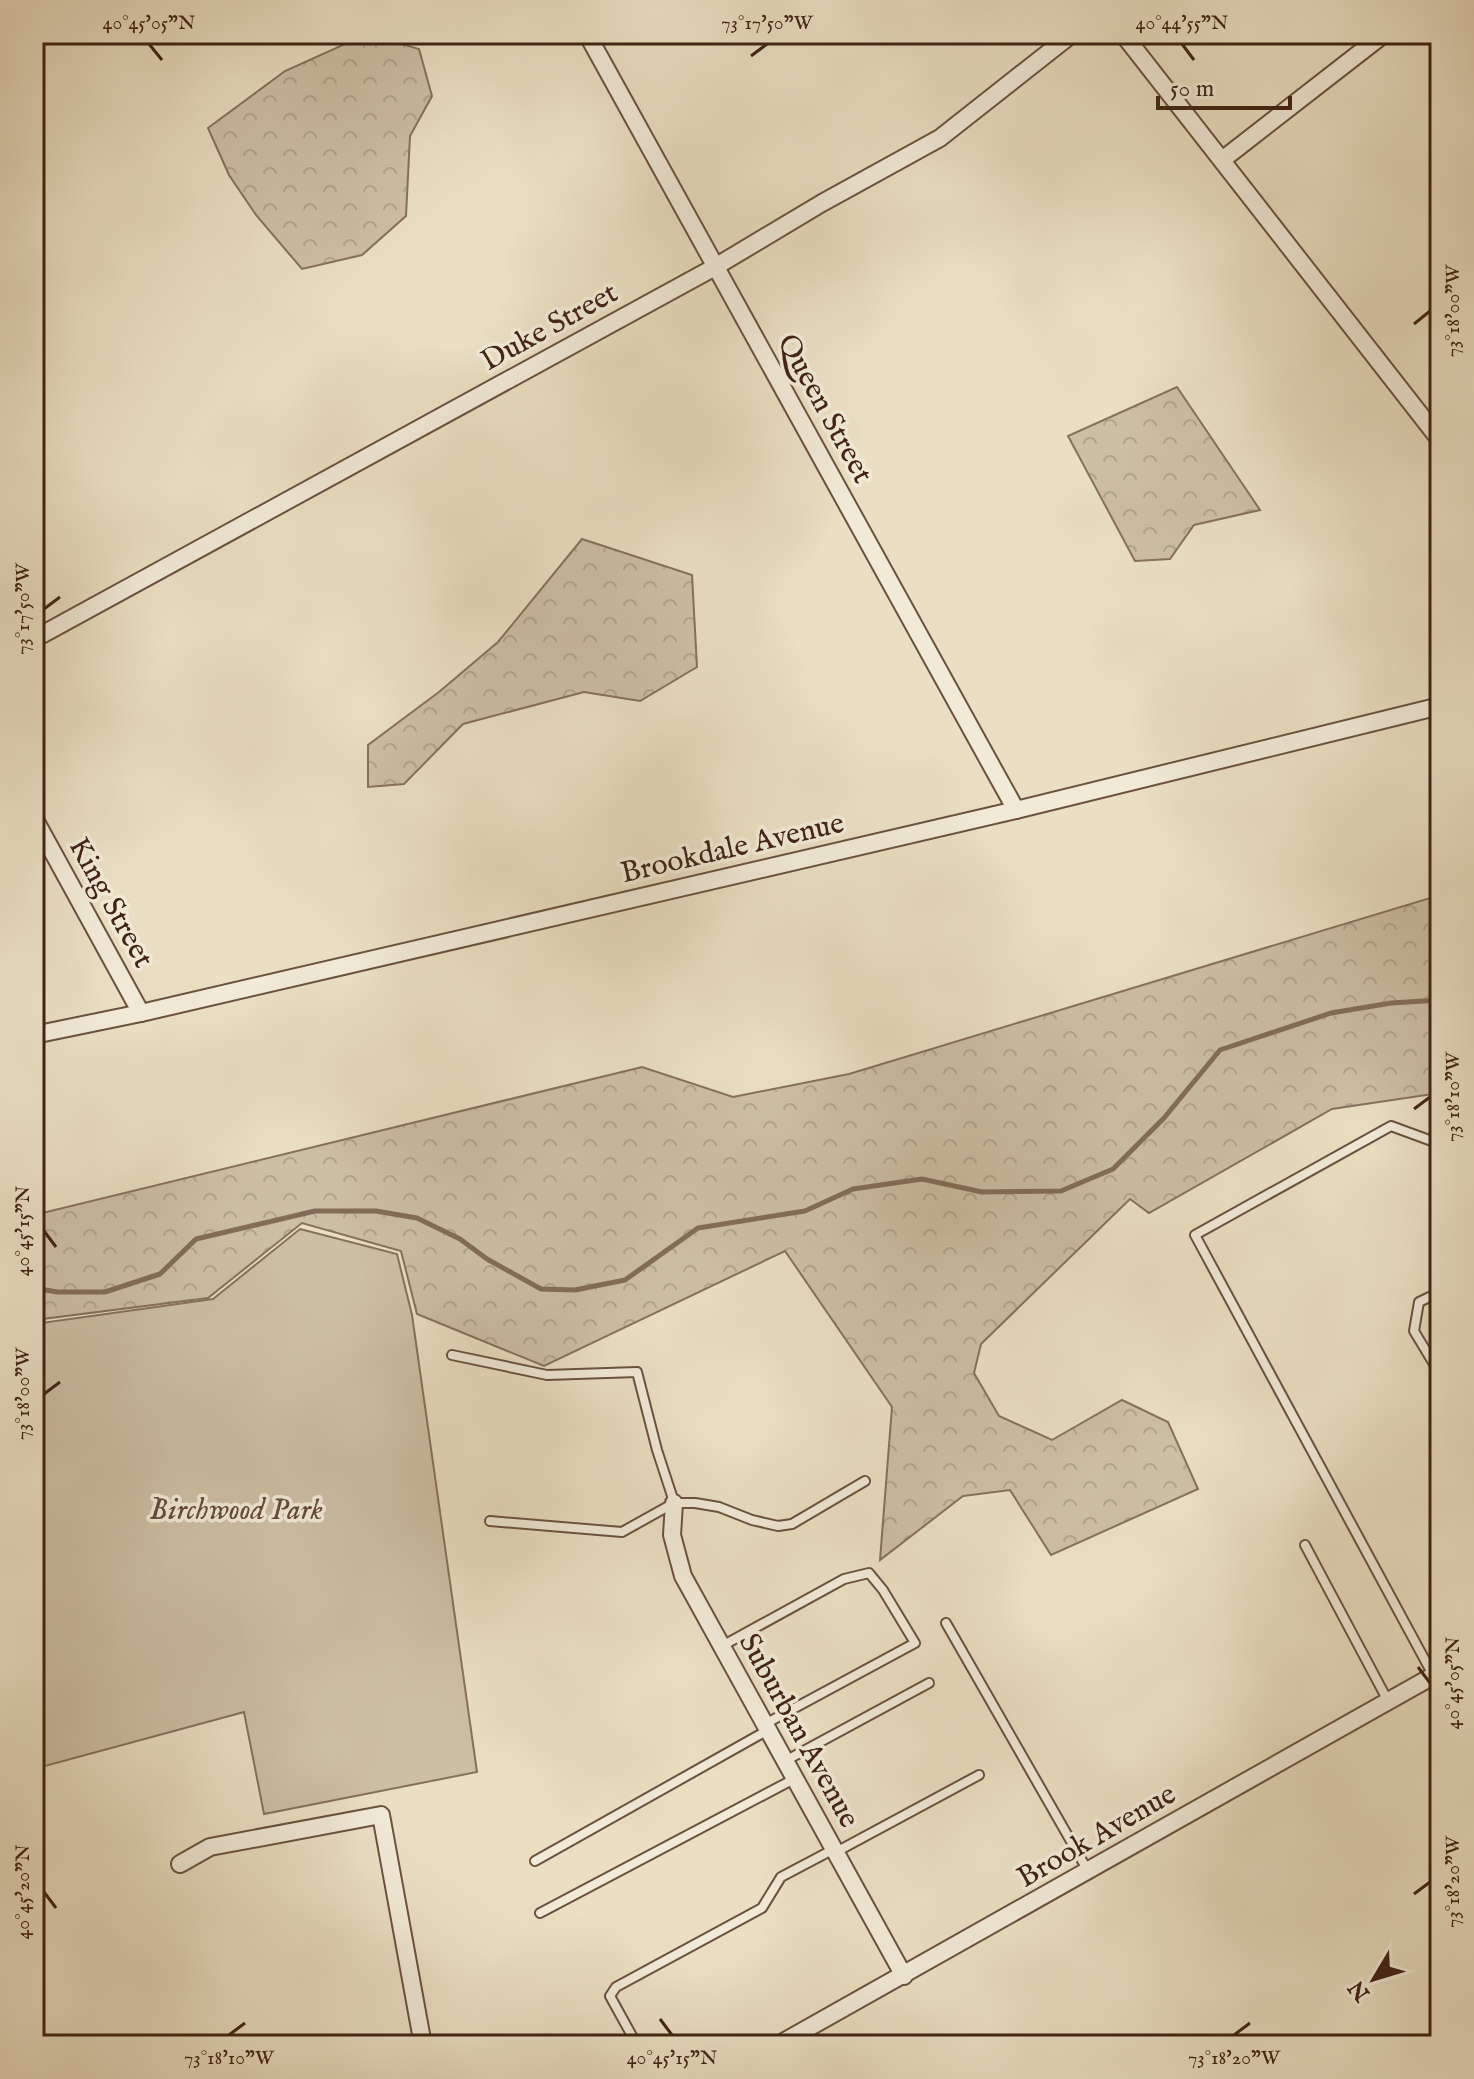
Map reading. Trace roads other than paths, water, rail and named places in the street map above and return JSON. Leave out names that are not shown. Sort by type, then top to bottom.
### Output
[{"type":"street","name":"Queen Street","points":[[587,34],[1016,810]]},
{"type":"street","name":"Duke Street","points":[[34,639],[715,267],[940,138],[1072,34]]},
{"type":"street","points":[[1123,34],[1440,440]]},
{"type":"street","points":[[1222,160],[1384,34]]},
{"type":"street","name":"Brookdale Avenue","points":[[34,1035],[141,1013],[1016,810],[1440,706]]},
{"type":"street","name":"King Street","points":[[34,818],[141,1013]]},
{"type":"street","name":"Suburban Avenue","points":[[674,1503],[672,1535],[683,1576],[904,1976]]},
{"type":"street","name":"Brook Avenue","points":[[778,2045],[805,2038],[904,1976],[1437,1674]]},
{"type":"street","points":[[180,1864],[210,1847],[381,1815],[423,2045]]},
{"type":"lane","points":[[1437,1674],[1195,1235],[1391,1126],[1440,1144]]},
{"type":"lane","points":[[1440,1292],[1419,1302],[1414,1331],[1440,1374]]},
{"type":"lane","points":[[452,1355],[547,1375],[637,1372],[674,1503]]},
{"type":"lane","points":[[490,1521],[622,1532],[674,1503],[695,1503],[719,1507],[778,1526],[792,1524],[865,1481]]},
{"type":"lane","points":[[1305,1545],[1388,1702]]},
{"type":"lane","points":[[535,1861],[915,1643],[869,1573],[844,1579],[722,1646]]},
{"type":"lane","points":[[946,1623],[1088,1872]]},
{"type":"lane","points":[[785,1761],[929,1683]]},
{"type":"lane","points":[[637,2045],[610,1996],[616,1987],[762,1908],[781,1877],[979,1775]]},
{"type":"lane","points":[[540,1913],[795,1779]]},
{"type":"waterway","points":[[34,1288],[57,1292],[105,1292],[160,1274],[196,1239],[315,1211],[376,1211],[417,1218],[460,1239],[487,1259],[541,1289],[575,1290],[625,1280],[698,1228],[805,1211],[853,1189],[922,1179],[982,1192],[1061,1191],[1113,1169],[1164,1118],[1220,1050],[1331,1013],[1391,1003],[1440,1000]]},
{"type":"park label","name":"Birchwood Park","points":[[236,1509]]}]
